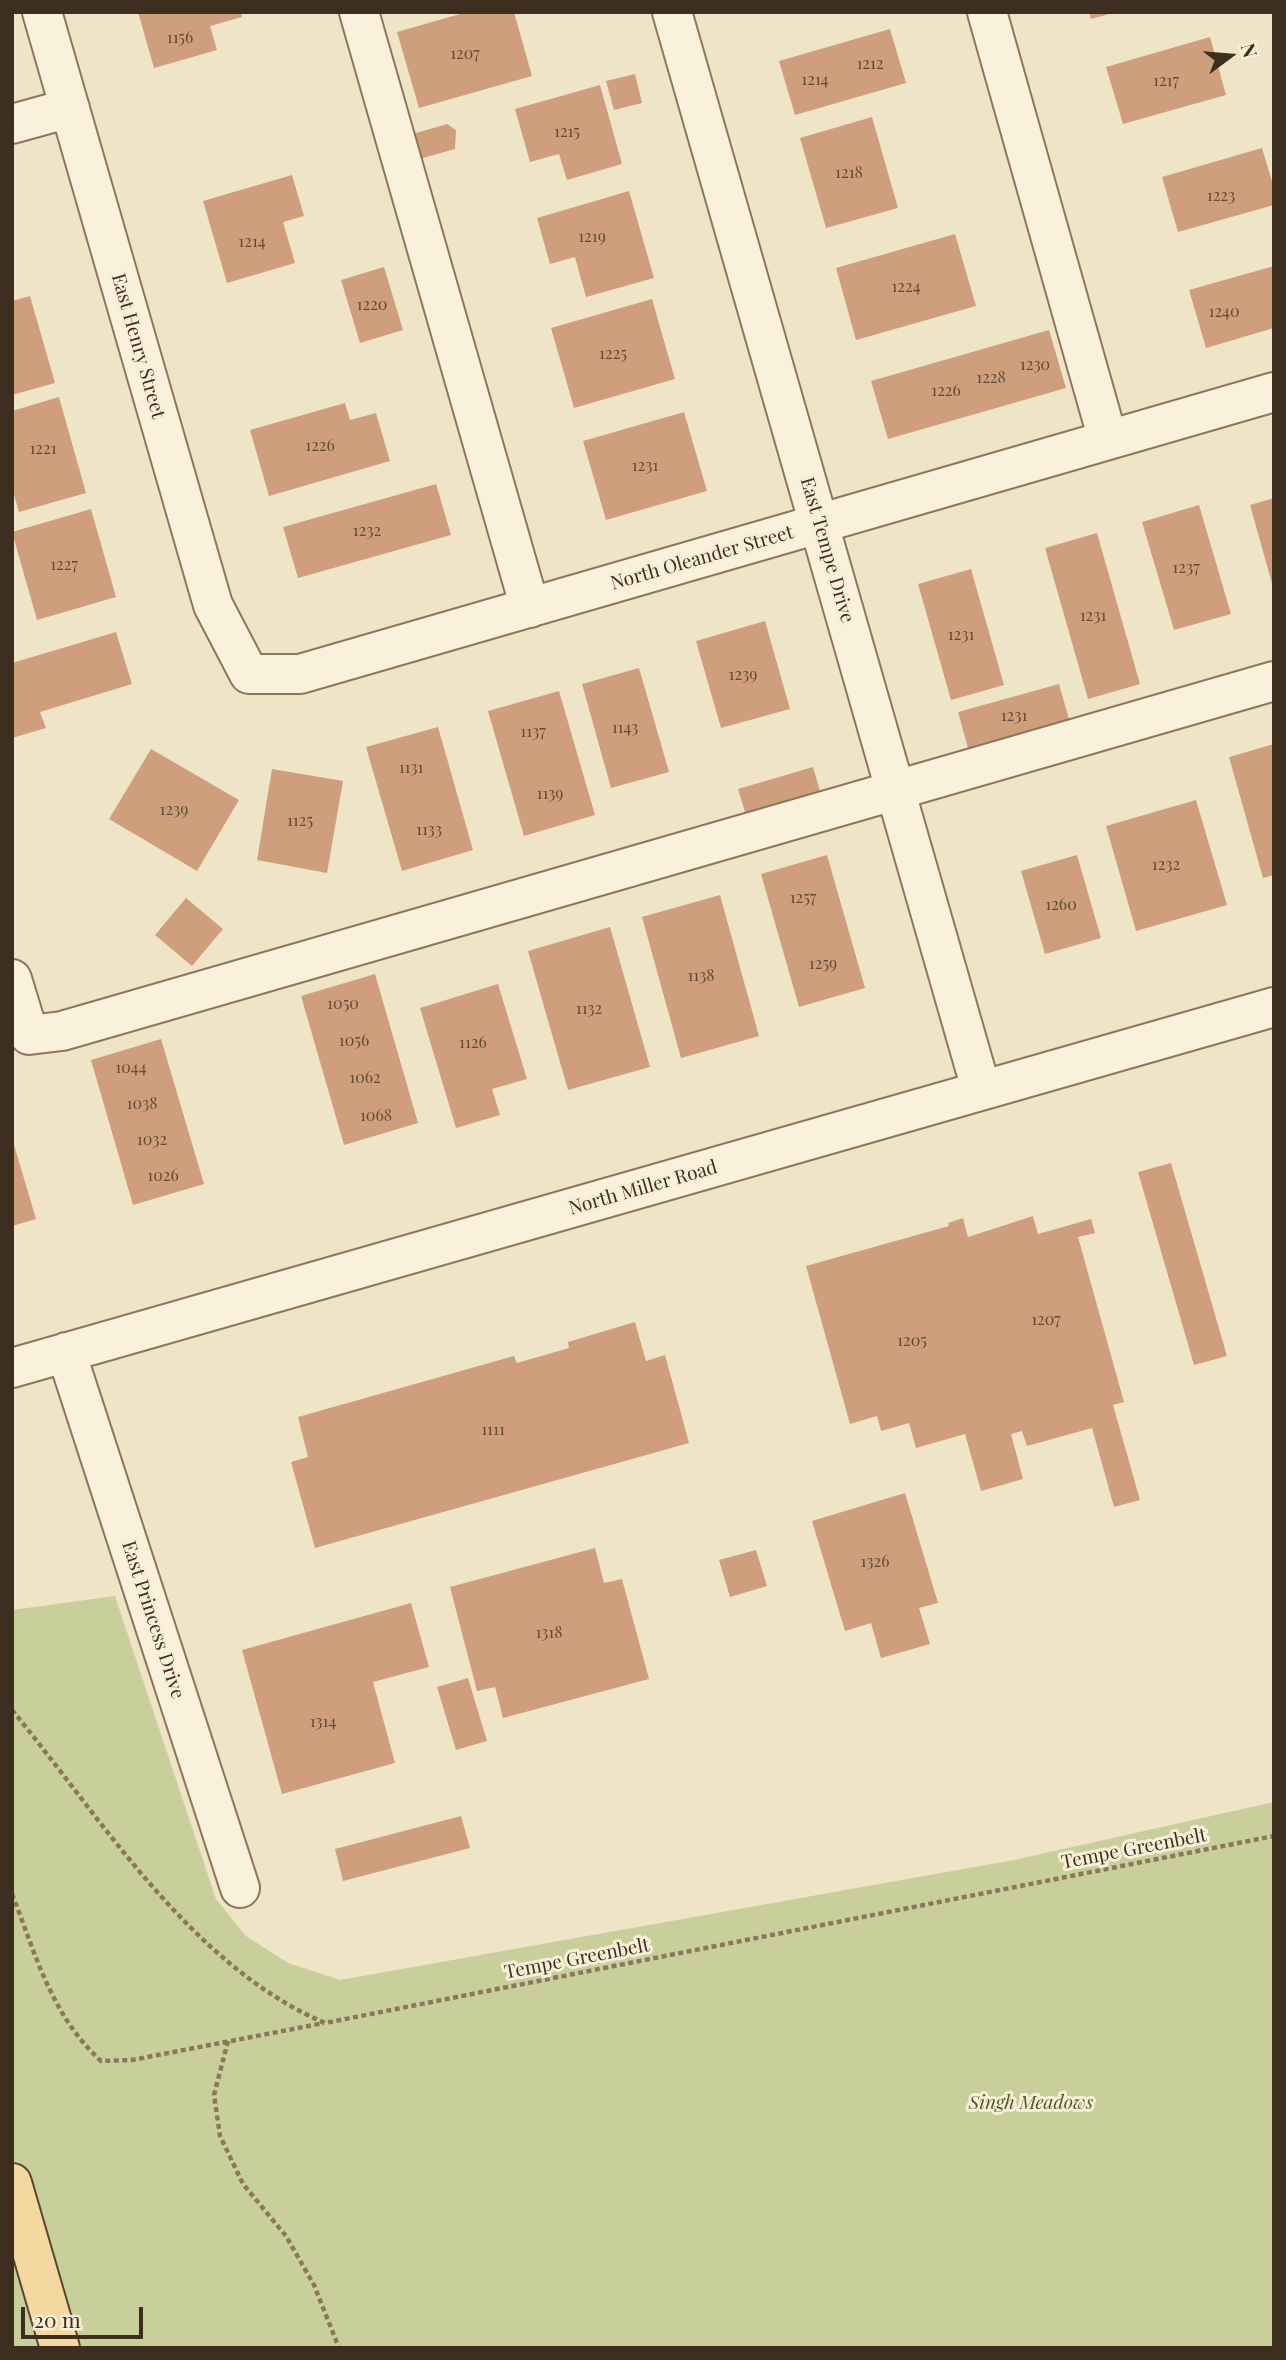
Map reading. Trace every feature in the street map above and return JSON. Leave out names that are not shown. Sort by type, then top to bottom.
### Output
[{"type":"main road","points":[[12,2183],[60,2348]]},
{"type":"street","name":"East Henry Street","points":[[42,12],[213,605],[248,674]]},
{"type":"street","points":[[359,12],[530,608]]},
{"type":"street","name":"East Tempe Drive","points":[[671,12],[981,1089]]},
{"type":"street","points":[[987,12],[1108,440]]},
{"type":"street","points":[[12,124],[70,108]]},
{"type":"street","name":"North Oleander Street","points":[[248,674],[300,674],[1274,392]]},
{"type":"street","points":[[12,979],[29,1035],[62,1031],[1274,681]]},
{"type":"street","name":"North Miller Road","points":[[12,1368],[1274,1007]]},
{"type":"street","name":"East Princess Drive","points":[[66,1352],[240,1888]]},
{"type":"path","points":[[12,1710],[124,1853],[208,1945],[295,2010],[325,2023]]},
{"type":"path","name":"Tempe Greenbelt","points":[[12,1894],[56,2007],[78,2040],[101,2061],[132,2060],[1274,1836]]},
{"type":"path","points":[[228,2041],[214,2095],[220,2136],[243,2184],[286,2236],[314,2285],[339,2348]]},
{"type":"green space","name":"Singh Meadows","points":[[115,1596],[216,1899],[246,1936],[288,1963],[340,1980],[1014,1860],[1274,1802],[1274,2348],[12,2348],[12,1610]]},
{"type":"building","points":[[138,12],[241,12],[242,17],[210,26],[217,50],[154,68]]},
{"type":"building","points":[[467,12],[514,12],[532,76],[419,108],[397,32]]},
{"type":"building","points":[[1089,12],[1113,12],[1113,13],[1091,19]]},
{"type":"building","points":[[890,29],[906,83],[795,115],[779,61]]},
{"type":"building","points":[[1210,37],[1226,95],[1123,124],[1106,67]]},
{"type":"building","points":[[635,74],[642,103],[614,110],[606,81]]},
{"type":"building","points":[[600,85],[622,164],[567,180],[559,154],[530,162],[515,109]]},
{"type":"building","points":[[872,117],[898,208],[826,228],[800,138]]},
{"type":"building","points":[[447,124],[456,130],[455,149],[416,160],[409,135]]},
{"type":"building","points":[[1262,148],[1274,188],[1274,205],[1178,232],[1162,177]]},
{"type":"building","points":[[292,175],[304,216],[283,222],[295,263],[227,283],[203,201]]},
{"type":"building","points":[[629,191],[654,278],[586,297],[575,257],[550,264],[537,218]]},
{"type":"building","points":[[955,234],[976,306],[856,340],[836,268]]},
{"type":"building","points":[[1274,266],[1274,328],[1206,348],[1189,290]]},
{"type":"building","points":[[384,267],[403,330],[360,343],[341,280]]},
{"type":"building","points":[[30,296],[55,383],[12,395],[12,301]]},
{"type":"building","points":[[652,299],[675,379],[574,408],[551,328]]},
{"type":"building","points":[[1049,330],[1066,388],[888,439],[871,381]]},
{"type":"building","points":[[59,397],[86,493],[19,512],[12,488],[12,411]]},
{"type":"building","points":[[345,403],[350,420],[376,413],[390,461],[269,496],[250,430]]},
{"type":"building","points":[[684,412],[707,491],[606,520],[583,441]]},
{"type":"building","points":[[436,484],[451,535],[298,578],[283,527]]},
{"type":"building","points":[[1274,498],[1274,587],[1273,587],[1250,505]]},
{"type":"building","points":[[1199,505],[1231,614],[1174,630],[1142,522]]},
{"type":"building","points":[[91,509],[116,597],[37,620],[12,532]]},
{"type":"building","points":[[1097,533],[1140,684],[1088,699],[1045,548]]},
{"type":"building","points":[[971,569],[1004,685],[951,700],[918,584]]},
{"type":"building","points":[[765,621],[790,709],[721,728],[696,641]]},
{"type":"building","points":[[116,632],[132,684],[40,712],[46,728],[12,738],[12,663]]},
{"type":"building","points":[[639,668],[669,772],[611,788],[582,684]]},
{"type":"building","points":[[1059,684],[1069,719],[968,748],[958,712]]},
{"type":"building","points":[[559,691],[595,815],[524,836],[488,711]]},
{"type":"building","points":[[438,727],[473,850],[402,871],[366,747]]},
{"type":"building","points":[[1274,744],[1274,875],[1263,878],[1229,757]]},
{"type":"building","points":[[151,749],[239,800],[197,871],[109,819]]},
{"type":"building","points":[[813,767],[823,801],[748,822],[738,789]]},
{"type":"building","points":[[272,769],[343,781],[327,873],[257,860]]},
{"type":"building","points":[[1196,800],[1227,905],[1136,931],[1106,826]]},
{"type":"building","points":[[827,855],[865,988],[799,1007],[761,874]]},
{"type":"building","points":[[1077,855],[1101,938],[1045,954],[1021,871]]},
{"type":"building","points":[[720,895],[759,1036],[681,1058],[642,917]]},
{"type":"building","points":[[186,898],[223,929],[192,966],[155,935]]},
{"type":"building","points":[[610,927],[650,1067],[568,1090],[528,951]]},
{"type":"building","points":[[375,974],[418,1123],[344,1145],[301,996]]},
{"type":"building","points":[[498,984],[527,1079],[492,1089],[500,1115],[456,1128],[420,1008]]},
{"type":"building","points":[[161,1039],[204,1184],[133,1205],[91,1060]]},
{"type":"building","points":[[12,1138],[36,1219],[12,1226]]},
{"type":"building","points":[[1171,1163],[1227,1356],[1194,1365],[1138,1172]]},
{"type":"building","points":[[1033,1216],[1038,1234],[1091,1219],[1095,1233],[1078,1237],[1124,1402],[1113,1405],[1140,1500],[1114,1507],[1092,1428],[1027,1446],[1022,1431],[1011,1434],[1023,1479],[981,1491],[965,1434],[916,1448],[909,1423],[881,1431],[877,1416],[850,1424],[806,1266],[949,1226],[948,1223],[963,1218],[968,1237]]},
{"type":"building","points":[[635,1322],[646,1361],[665,1355],[689,1443],[315,1548],[291,1462],[308,1457],[298,1417],[514,1356],[517,1363],[569,1348],[568,1342]]},
{"type":"building","points":[[905,1493],[938,1603],[919,1608],[930,1644],[881,1658],[871,1623],[845,1631],[812,1521]]},
{"type":"building","points":[[595,1548],[604,1583],[622,1579],[649,1679],[503,1718],[495,1687],[477,1691],[450,1587]]},
{"type":"building","points":[[756,1550],[767,1586],[730,1597],[719,1560]]},
{"type":"building","points":[[411,1603],[429,1667],[373,1682],[395,1763],[282,1794],[242,1650]]},
{"type":"building","points":[[468,1678],[487,1741],[456,1750],[437,1687]]},
{"type":"building","points":[[461,1816],[470,1848],[343,1881],[335,1849]]}]
